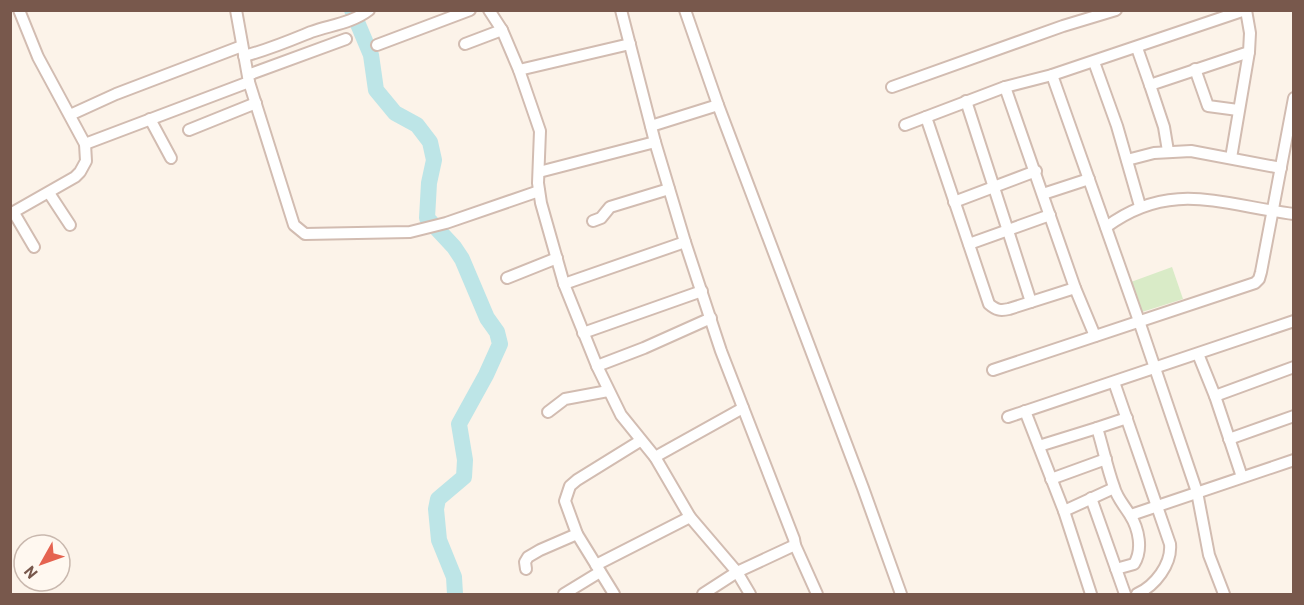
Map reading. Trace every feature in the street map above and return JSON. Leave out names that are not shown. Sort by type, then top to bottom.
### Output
[{"type":"street","points":[[19,10],[38,57],[85,144],[86,161],[80,172],[12,214],[34,247]]},
{"type":"street","points":[[236,10],[248,79],[294,225],[298,230],[305,234],[410,232],[446,223],[539,191]]},
{"type":"street","points":[[377,45],[470,10]]},
{"type":"street","points":[[489,10],[502,30],[519,70],[540,131],[539,191],[564,284],[608,392],[621,415],[655,457],[690,517],[737,573],[750,594]]},
{"type":"street","points":[[621,10],[651,126],[685,242],[795,546],[817,594]]},
{"type":"street","points":[[686,10],[718,105],[859,477],[900,594]]},
{"type":"street","points":[[892,87],[1063,26],[1116,10]]},
{"type":"street","points":[[905,125],[1005,87],[1094,62],[1245,10],[1250,33],[1249,52],[1231,158]]},
{"type":"street","points":[[70,115],[116,94],[243,51],[268,50],[361,15]]},
{"type":"street","points":[[465,44],[502,30]]},
{"type":"street","points":[[85,144],[346,39]]},
{"type":"street","points":[[519,70],[630,44]]},
{"type":"street","points":[[1137,48],[1164,127],[1168,152]]},
{"type":"street","points":[[1150,85],[1249,52]]},
{"type":"street","points":[[1094,62],[1140,206]]},
{"type":"street","points":[[1195,69],[1208,106],[1238,110]]},
{"type":"street","points":[[1052,75],[1140,321],[1197,492],[1209,555],[1224,594]]},
{"type":"street","points":[[1005,87],[1075,288],[1095,336]]},
{"type":"street","points":[[993,370],[1255,283],[1261,272],[1293,98]]},
{"type":"street","points":[[966,101],[1031,302]]},
{"type":"street","points":[[189,130],[256,103]]},
{"type":"street","points":[[651,126],[718,105]]},
{"type":"street","points":[[926,117],[989,304],[1001,310],[1075,288]]},
{"type":"street","points":[[150,119],[171,158]]},
{"type":"street","points":[[539,171],[656,142]]},
{"type":"street","points":[[1127,160],[1168,152],[1191,151],[1281,168]]},
{"type":"street","points":[[954,202],[1036,171]]},
{"type":"street","points":[[1043,194],[1089,179]]},
{"type":"street","points":[[593,221],[601,218],[610,207],[669,189]]},
{"type":"street","points":[[49,193],[70,225]]},
{"type":"street","points":[[1106,227],[1140,206],[1183,198],[1293,214]]},
{"type":"street","points":[[969,244],[1050,214]]},
{"type":"street","points":[[564,284],[685,242]]},
{"type":"street","points":[[507,278],[557,258]]},
{"type":"street","points":[[583,333],[702,291]]},
{"type":"street","points":[[597,366],[711,318]]},
{"type":"street","points":[[1008,417],[1293,321]]},
{"type":"street","points":[[1198,354],[1215,396],[1242,477]]},
{"type":"street","points":[[1215,396],[1293,367]]},
{"type":"street","points":[[1114,382],[1170,544],[1169,560],[1154,582],[1137,594]]},
{"type":"street","points":[[548,412],[565,399],[608,392]]},
{"type":"street","points":[[655,457],[744,408]]},
{"type":"street","points":[[1026,411],[1064,512],[1091,594]]},
{"type":"street","points":[[1229,439],[1293,416]]},
{"type":"street","points":[[1039,446],[1127,418]]},
{"type":"street","points":[[1097,428],[1114,488],[1123,507],[1131,515],[1140,540],[1139,556],[1134,564],[1116,569]]},
{"type":"street","points":[[614,594],[578,534],[565,501],[570,486],[577,480],[640,441]]},
{"type":"street","points":[[1051,478],[1106,459]]},
{"type":"street","points":[[1131,515],[1293,460]]},
{"type":"street","points":[[1064,512],[1114,488]]},
{"type":"street","points":[[1091,498],[1125,594]]},
{"type":"street","points":[[564,594],[598,568],[690,517]]},
{"type":"street","points":[[526,568],[525,562],[533,553],[578,534]]},
{"type":"street","points":[[703,594],[737,573],[795,546]]},
{"type":"green space","points":[[1172,267],[1183,299],[1142,312],[1131,282]]},
{"type":"waterway","points":[[352,10],[371,55],[376,90],[395,113],[417,125],[430,142],[434,160],[429,183],[427,218],[462,259],[487,318],[497,332],[500,344],[459,424],[465,460],[464,477],[438,499],[436,509],[439,540],[454,577],[455,594]]}]
